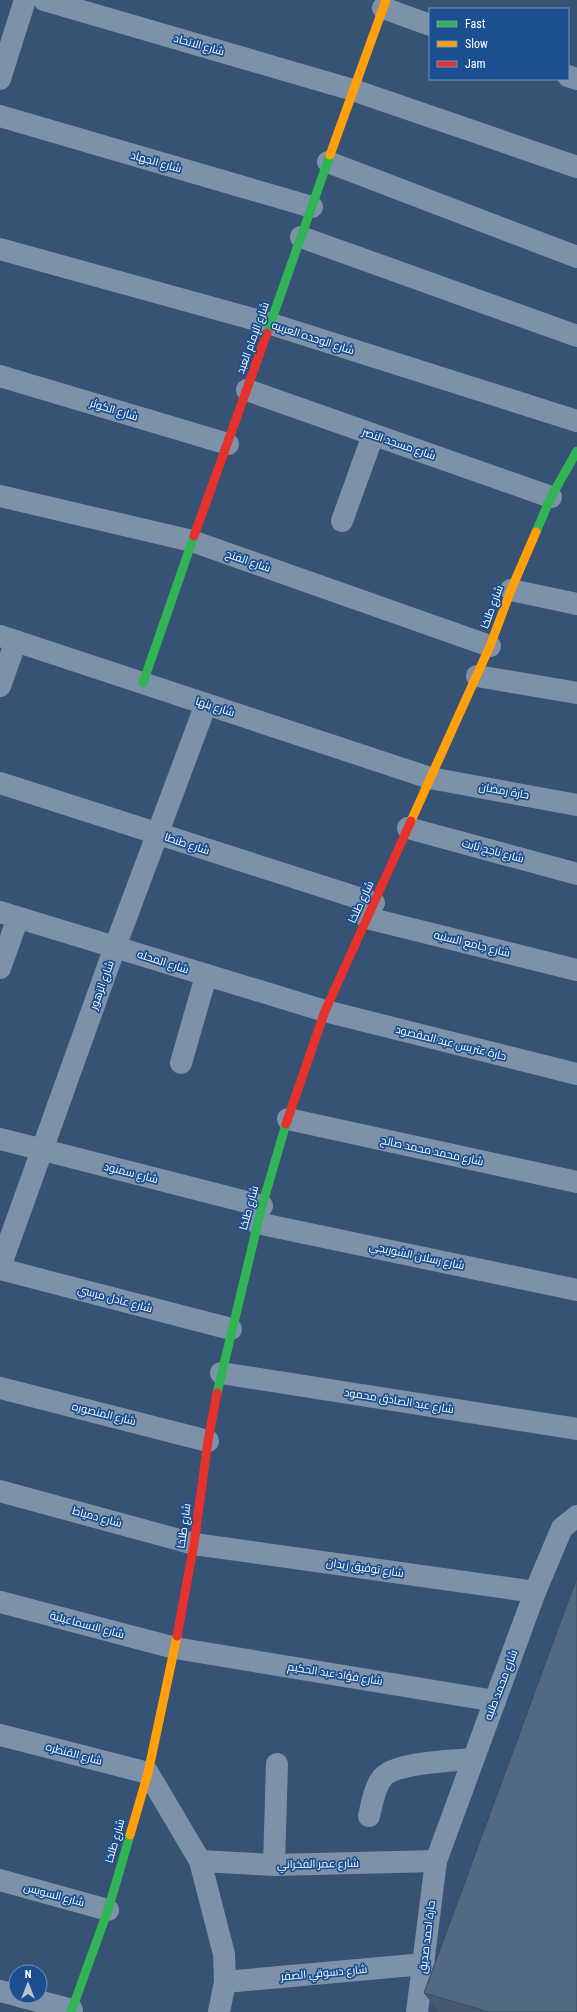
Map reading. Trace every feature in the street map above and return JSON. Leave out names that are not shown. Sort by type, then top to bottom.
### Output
[{"type":"street","points":[[0,79],[24,0]]},
{"type":"street","name":"شارع الاتحاد","points":[[44,0],[353,90],[577,168]]},
{"type":"street","points":[[384,4],[429,25]]},
{"type":"street","name":"شارع الإمام العبد","points":[[143,684],[192,541],[228,444],[384,4]]},
{"type":"street","name":"شارع الجهاد","points":[[0,116],[312,207]]},
{"type":"street","points":[[328,162],[577,257]]},
{"type":"street","points":[[301,237],[577,336]]},
{"type":"street","name":"شارع الوحده العربيه","points":[[0,249],[270,324],[577,421]]},
{"type":"street","name":"شارع الكوثر","points":[[0,376],[228,444]]},
{"type":"street","name":"شارع مسجد النصر","points":[[247,390],[551,497]]},
{"type":"street","points":[[342,521],[373,435]]},
{"type":"street","name":"شارع طلخا","points":[[72,2011],[108,1910],[148,1773],[175,1648],[194,1544],[208,1440],[221,1373],[259,1214],[288,1119],[325,1011],[477,676],[511,590],[551,497],[576,457]]},
{"type":"street","name":"شارع الفتح","points":[[0,496],[192,541],[490,646]]},
{"type":"street","points":[[511,590],[577,604]]},
{"type":"street","points":[[0,686],[8,639]]},
{"type":"street","name":"شارع بنها","points":[[8,639],[430,778]]},
{"type":"street","points":[[477,676],[577,693]]},
{"type":"street","name":"شارع الزهور","points":[[0,1268],[115,947],[159,834],[206,704]]},
{"type":"street","name":"حارة رمضان","points":[[430,778],[577,805]]},
{"type":"street","name":"شارع طنطا","points":[[0,783],[159,834],[371,910]]},
{"type":"street","name":"شارع ناجح ثابت","points":[[408,828],[577,874]]},
{"type":"street","name":"شارع جامع السنيه","points":[[371,910],[577,970]]},
{"type":"street","points":[[0,968],[9,915]]},
{"type":"street","name":"شارع المحله","points":[[9,915],[325,1011]]},
{"type":"street","points":[[181,1063],[206,976]]},
{"type":"street","name":"حارة عتريس عبد المقصود","points":[[325,1011],[577,1074]]},
{"type":"street","name":"شارع محمد محمد صالح","points":[[288,1119],[577,1182]]},
{"type":"street","name":"شارع سمنود","points":[[0,1139],[43,1150],[259,1214]]},
{"type":"street","name":"شارع رسلان الشوربجي","points":[[259,1214],[577,1290]]},
{"type":"street","name":"شارع عادل مرسي","points":[[0,1268],[231,1329]]},
{"type":"street","name":"شارع عبد الصادق محمود","points":[[221,1373],[577,1429]]},
{"type":"street","name":"شارع المنصوره","points":[[0,1388],[208,1440]]},
{"type":"street","name":"شارع دمياط","points":[[0,1491],[194,1544]]},
{"type":"street","name":"شارع محمد طلبه","points":[[436,1861],[472,1759],[535,1592],[562,1528],[577,1516]]},
{"type":"street","name":"شارع توفيق زيدان","points":[[194,1544],[535,1592]]},
{"type":"street","name":"شارع الاسماعيلية","points":[[0,1602],[175,1648]]},
{"type":"street","name":"شارع فؤاد عبد الحكيم","points":[[175,1648],[495,1700]]},
{"type":"street","name":"شارع القنطره","points":[[0,1735],[148,1773]]},
{"type":"street","points":[[369,1816],[376,1790],[383,1777],[394,1769],[472,1759]]},
{"type":"street","points":[[274,1865],[277,1764]]},
{"type":"street","points":[[148,1773],[200,1861],[224,1954],[225,1982],[219,2012]]},
{"type":"street","name":"شارع عمر الفخراني","points":[[200,1861],[274,1865],[436,1861]]},
{"type":"street","name":"حارة احمد صديق","points":[[417,2012],[436,1861]]},
{"type":"street","name":"شارع السويس","points":[[0,1880],[108,1910]]},
{"type":"street","name":"شارع دسوقي الصقر","points":[[225,1982],[424,1964]]},
{"type":"street","points":[[46,2004],[72,2011]]},
{"type":"building","points":[[577,1577],[577,2012],[489,2012],[424,1993]]},
{"type":"traffic: fast","points":[[267,333],[330,155]]},
{"type":"traffic: fast","points":[[536,532],[551,497],[577,451]]},
{"type":"traffic: fast","points":[[143,683],[194,536]]},
{"type":"traffic: fast","points":[[217,1393],[262,1206],[286,1124]]},
{"type":"traffic: fast","points":[[71,2012],[108,1910],[130,1835]]},
{"type":"traffic: slow","points":[[330,155],[386,0]]},
{"type":"traffic: slow","points":[[411,821],[490,646],[511,590],[536,532]]},
{"type":"traffic: slow","points":[[130,1835],[148,1773],[177,1636]]},
{"type":"traffic: jam","points":[[194,536],[267,333]]},
{"type":"traffic: jam","points":[[286,1124],[325,1011],[411,821]]},
{"type":"traffic: jam","points":[[177,1636],[194,1544],[208,1441],[217,1393]]}]
